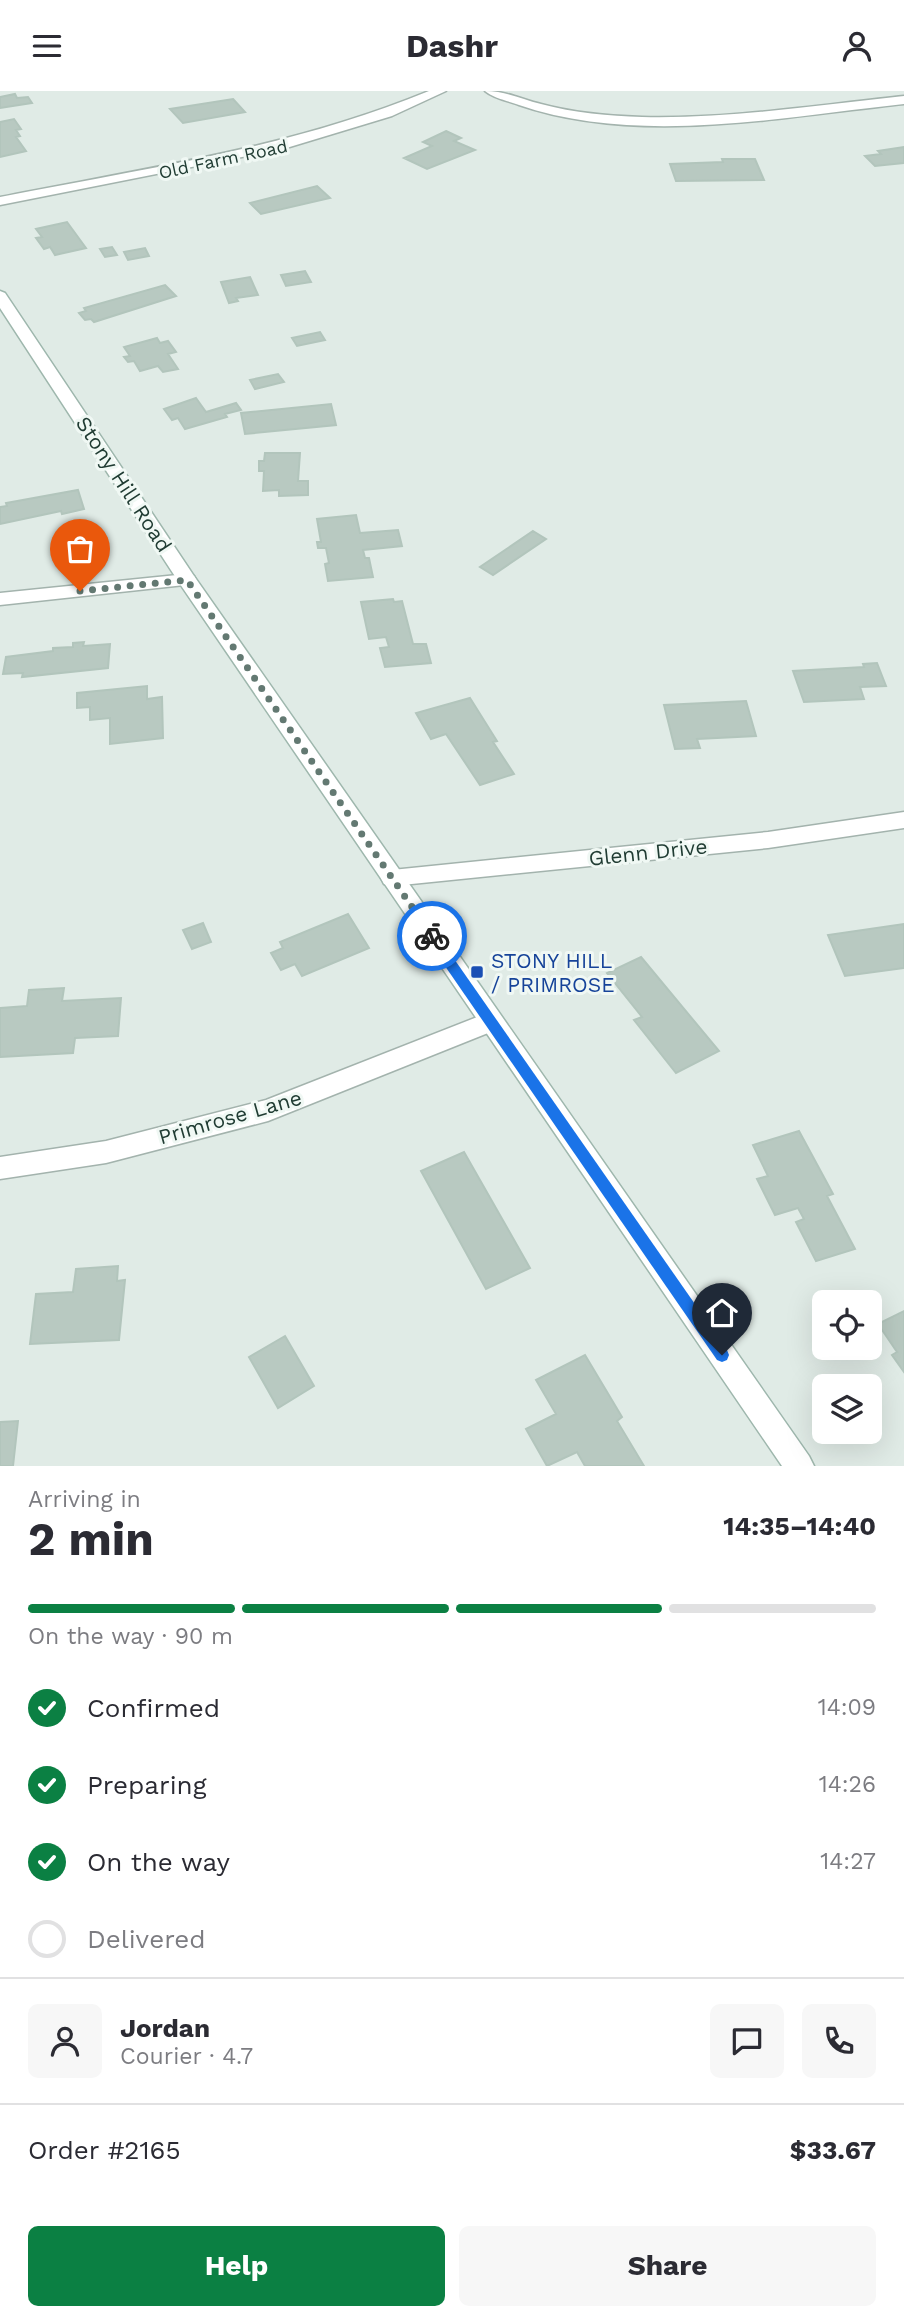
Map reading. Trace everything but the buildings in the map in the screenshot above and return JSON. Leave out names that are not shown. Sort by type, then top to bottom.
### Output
[{"type":"street","name":"Old Farm Road","points":[[0,201],[262,152],[357,124],[440,91]]},
{"type":"street","points":[[491,91],[550,110],[645,120],[753,116],[904,100]]},
{"type":"street","name":"Stony Hill Road","points":[[0,296],[187,580],[799,1466]]},
{"type":"street","points":[[0,599],[187,580]]},
{"type":"street","name":"Glenn Drive","points":[[392,878],[768,840],[904,820]]},
{"type":"street","name":"Primrose Lane","points":[[0,1168],[106,1152],[268,1110],[491,1022]]},
{"type":"way so far","points":[[80,591],[187,580],[432,936]]},
{"type":"place","name":"STONY HILL / PRIMROSE","points":[[477,972]]},
{"type":"route","points":[[432,936],[722,1355]]}]
